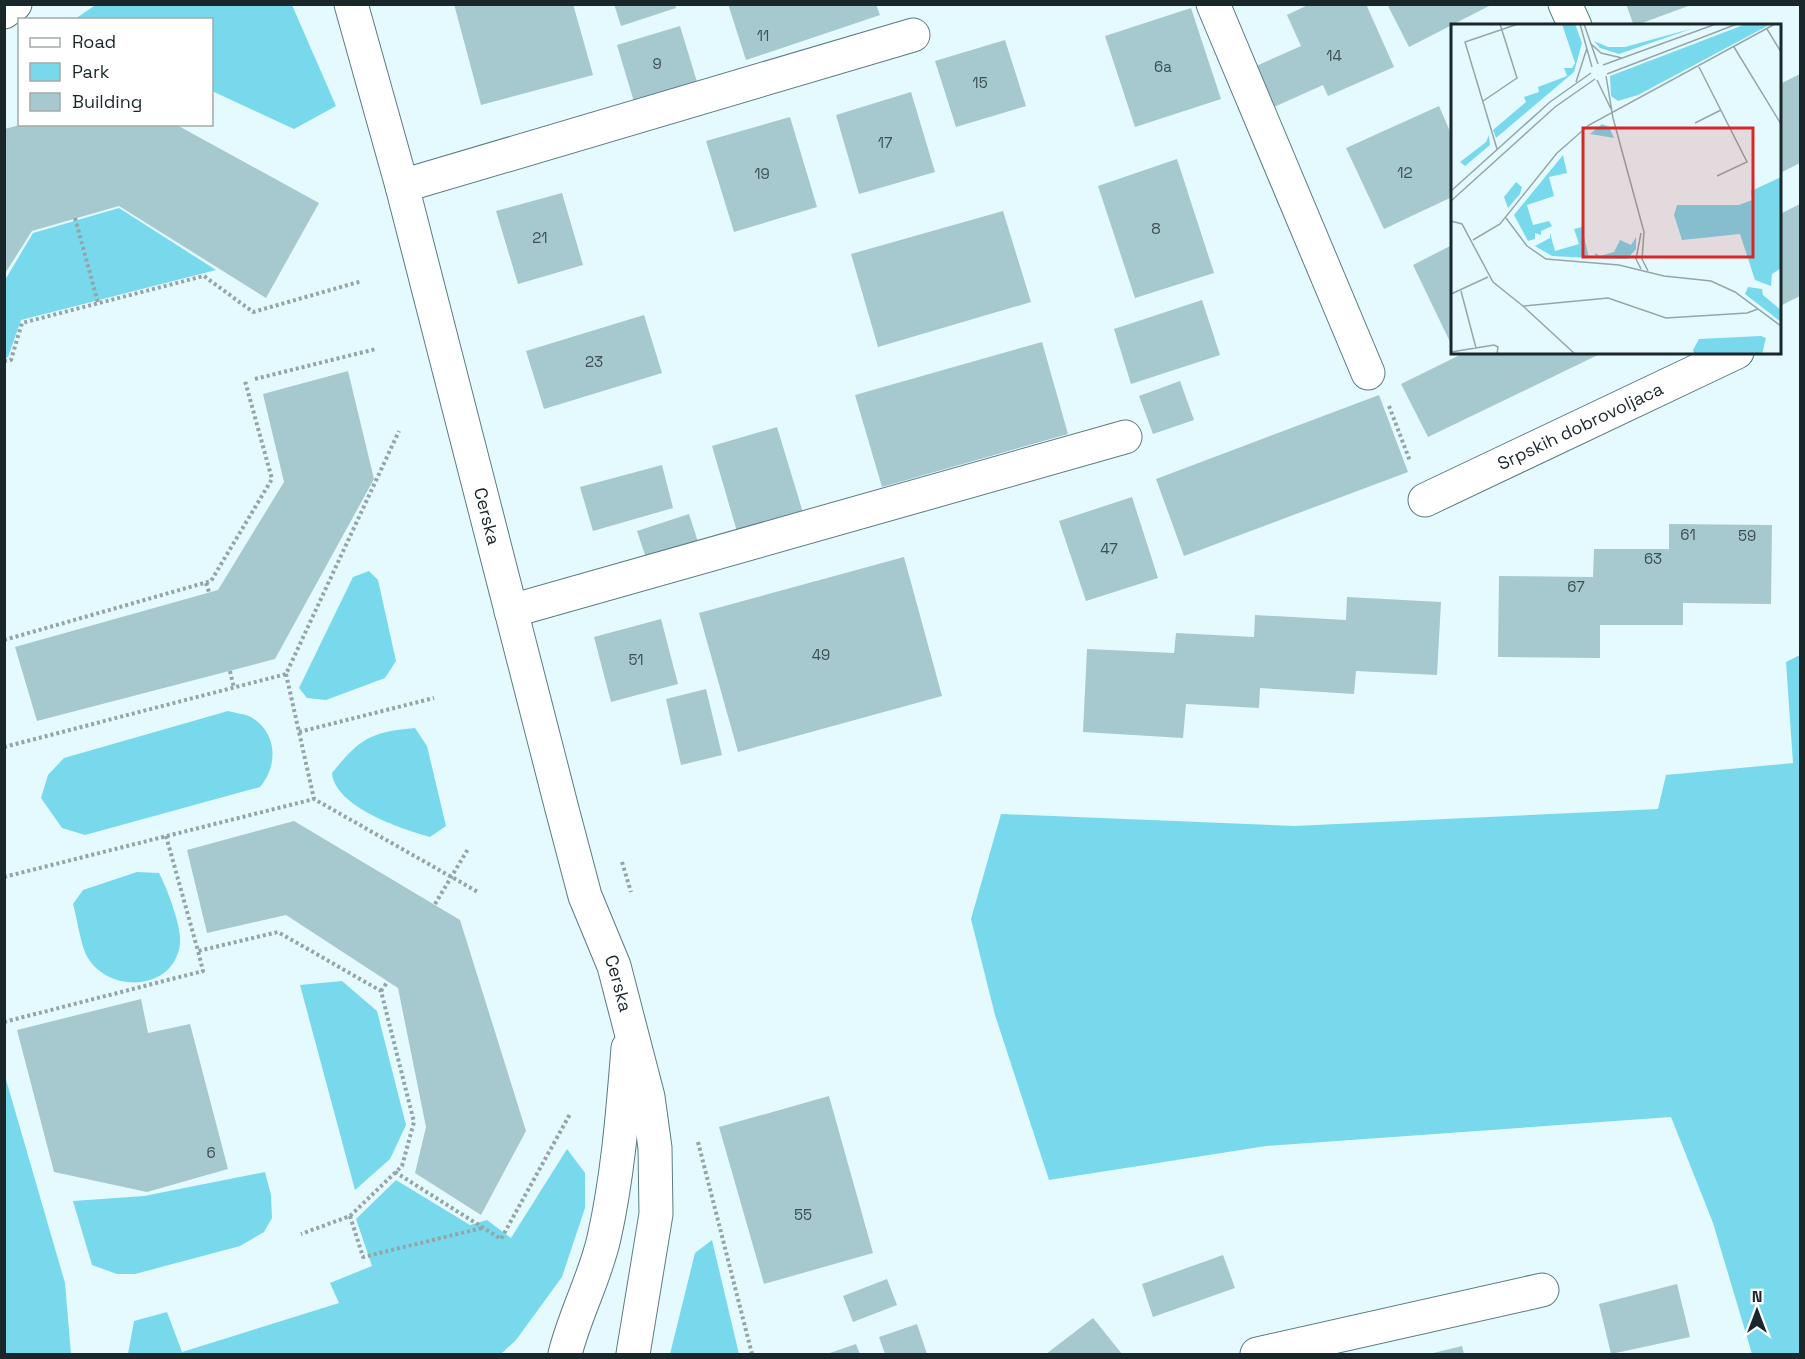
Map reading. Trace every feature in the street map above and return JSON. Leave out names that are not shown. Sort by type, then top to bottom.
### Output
[{"type":"street","points":[[4,12],[15,4]]},
{"type":"street","name":"Cerska","points":[[351,4],[402,186],[585,896],[614,966],[648,1097],[656,1185],[656,1214],[633,1354]]},
{"type":"street","points":[[1213,4],[1368,373]]},
{"type":"street","points":[[1565,4],[1574,24]]},
{"type":"street","points":[[402,186],[913,35]]},
{"type":"street","name":"Srpskih dobrovoljaca","points":[[1425,500],[1735,354]]},
{"type":"street","points":[[511,611],[1125,437]]},
{"type":"street","name":"Cerska","points":[[549,1354],[569,1340],[595,1271],[604,1237],[613,1184],[630,1025]]},
{"type":"street","points":[[1257,1354],[1542,1290]]},
{"type":"path","points":[[75,218],[98,303]]},
{"type":"path","points":[[4,361],[11,360],[22,323],[204,276],[253,312],[362,281]]},
{"type":"path","points":[[255,379],[376,349]]},
{"type":"path","points":[[1368,373],[1384,394],[1425,500]]},
{"type":"path","points":[[4,640],[211,581],[272,479],[245,381]]},
{"type":"path","points":[[314,799],[286,674],[399,431]]},
{"type":"path","points":[[206,583],[209,592]]},
{"type":"path","points":[[230,671],[234,688]]},
{"type":"path","points":[[4,747],[286,674]]},
{"type":"path","points":[[299,732],[434,698]]},
{"type":"path","points":[[4,877],[314,799],[478,892]]},
{"type":"path","points":[[4,1022],[203,970],[166,836]]},
{"type":"path","points":[[435,904],[468,849]]},
{"type":"path","points":[[198,951],[278,932],[381,992],[414,1122],[402,1166],[350,1216],[301,1234]]},
{"type":"path","points":[[381,992],[388,981]]},
{"type":"path","points":[[395,1172],[501,1239],[570,1114]]},
{"type":"path","points":[[707,1176],[752,1354]]},
{"type":"path","points":[[350,1216],[363,1257],[482,1228]]},
{"type":"green space","points":[[97,4],[292,5],[336,106],[294,129],[213,91],[213,18],[76,18]]},
{"type":"green space","points":[[119,208],[216,270],[21,320],[8,357],[5,358],[5,280],[33,233]]},
{"type":"green space","points":[[369,571],[378,580],[396,661],[385,678],[326,700],[307,698],[299,688],[353,577]]},
{"type":"green space","points":[[1800,655],[1800,1354],[1752,1354],[1713,1223],[1671,1117],[1266,1146],[1049,1180],[995,1015],[971,919],[1001,814],[1294,826],[1658,809],[1666,775],[1793,763],[1786,662]]},
{"type":"green space","points":[[228,711],[251,717],[260,724],[270,741],[272,760],[266,779],[260,787],[85,835],[62,828],[41,798],[48,775],[64,758]]},
{"type":"green space","points":[[415,728],[427,746],[446,826],[430,837],[387,822],[357,806],[344,796],[336,785],[332,773],[359,744],[368,739],[387,732]]},
{"type":"green space","points":[[137,872],[159,873],[176,918],[180,944],[175,960],[166,971],[154,979],[125,982],[111,978],[98,970],[88,958],[81,940],[73,904],[83,890]]},
{"type":"green space","points":[[342,981],[377,1011],[406,1125],[390,1159],[355,1190],[300,985]]},
{"type":"green space","points":[[5,1076],[65,1283],[71,1354],[5,1354]]},
{"type":"green space","points":[[567,1149],[585,1173],[585,1208],[562,1277],[516,1340],[501,1354],[128,1354],[134,1321],[167,1312],[182,1352],[339,1303],[330,1283],[372,1266],[356,1219],[396,1180],[470,1225],[487,1220],[511,1238]]},
{"type":"green space","points":[[265,1172],[271,1195],[272,1218],[264,1232],[240,1246],[135,1274],[117,1274],[92,1265],[73,1201],[144,1196]]},
{"type":"green space","points":[[712,1240],[739,1354],[670,1354],[695,1253]]},
{"type":"building","points":[[454,4],[573,4],[593,75],[481,105]]},
{"type":"building","points":[[614,4],[675,4],[676,8],[621,26]]},
{"type":"building","points":[[728,4],[876,4],[880,15],[746,60]]},
{"type":"building","points":[[1310,4],[1366,4],[1394,67],[1328,96],[1323,85],[1274,107],[1256,66],[1301,46],[1287,15]]},
{"type":"building","points":[[1387,4],[1493,4],[1451,24],[1409,47]]},
{"type":"building","points":[[1626,4],[1691,4],[1639,24],[1633,24]]},
{"type":"building","points":[[1191,8],[1221,99],[1135,127],[1105,36]]},
{"type":"building","points":[[680,26],[697,82],[634,102],[617,45]]},
{"type":"building","points":[[1005,40],[1026,106],[956,127],[935,61]]},
{"type":"building","points":[[1800,74],[1800,163],[1781,172],[1781,84]]},
{"type":"building","points":[[911,92],[935,172],[859,194],[836,115]]},
{"type":"building","points":[[1439,106],[1451,134],[1451,197],[1384,229],[1346,148]]},
{"type":"building","points":[[790,117],[817,207],[734,232],[706,141]]},
{"type":"building","points":[[18,126],[179,126],[319,203],[266,298],[119,206],[32,231],[4,275],[4,129]]},
{"type":"building","points":[[1177,159],[1214,273],[1135,298],[1098,186]]},
{"type":"building","points":[[562,193],[583,265],[518,284],[496,211]]},
{"type":"building","points":[[1800,204],[1800,296],[1781,306],[1781,214]]},
{"type":"building","points":[[1003,211],[1031,302],[878,347],[851,254]]},
{"type":"building","points":[[1451,246],[1451,344],[1413,265]]},
{"type":"building","points":[[1202,300],[1220,355],[1131,384],[1114,329]]},
{"type":"building","points":[[644,315],[662,373],[544,409],[526,351]]},
{"type":"building","points":[[1042,342],[1068,434],[882,487],[855,395]]},
{"type":"building","points":[[1462,354],[1600,354],[1428,437],[1401,384]]},
{"type":"building","points":[[348,371],[374,479],[275,659],[37,721],[15,647],[218,590],[284,482],[263,394]]},
{"type":"building","points":[[1180,381],[1194,420],[1153,434],[1139,396]]},
{"type":"building","points":[[1379,395],[1408,472],[1184,556],[1156,479]]},
{"type":"building","points":[[777,427],[804,516],[738,535],[712,446]]},
{"type":"building","points":[[662,465],[673,508],[593,531],[580,487]]},
{"type":"building","points":[[1132,497],[1158,578],[1086,601],[1059,521]]},
{"type":"building","points":[[689,514],[701,551],[649,567],[637,531]]},
{"type":"building","points":[[1669,524],[1772,525],[1771,604],[1683,603],[1683,625],[1600,625],[1600,658],[1498,657],[1499,576],[1593,577],[1594,549],[1669,549]]},
{"type":"building","points":[[904,557],[942,696],[738,752],[699,613]]},
{"type":"building","points":[[1347,597],[1441,602],[1437,675],[1356,671],[1354,694],[1260,688],[1259,708],[1186,704],[1183,738],[1083,732],[1087,649],[1174,653],[1176,633],[1254,637],[1255,615],[1346,620]]},
{"type":"building","points":[[661,619],[678,684],[611,702],[594,637]]},
{"type":"building","points":[[706,689],[722,755],[681,765],[666,699]]},
{"type":"building","points":[[294,821],[460,920],[526,1131],[481,1215],[415,1173],[426,1127],[398,988],[286,915],[207,933],[187,850]]},
{"type":"building","points":[[141,999],[148,1033],[190,1024],[228,1169],[147,1192],[54,1172],[17,1030]]},
{"type":"building","points":[[829,1096],[873,1253],[764,1284],[719,1127]]},
{"type":"building","points":[[1223,1255],[1235,1288],[1153,1317],[1142,1284]]},
{"type":"building","points":[[887,1279],[897,1305],[853,1322],[843,1296]]},
{"type":"building","points":[[1677,1284],[1690,1337],[1611,1354],[1599,1304]]},
{"type":"building","points":[[1093,1318],[1122,1354],[1046,1354]]},
{"type":"building","points":[[917,1324],[927,1354],[885,1354],[879,1337]]},
{"type":"building","points":[[856,1344],[860,1354],[827,1354]]},
{"type":"building","points":[[1462,1346],[1464,1354],[1429,1354]]}]
